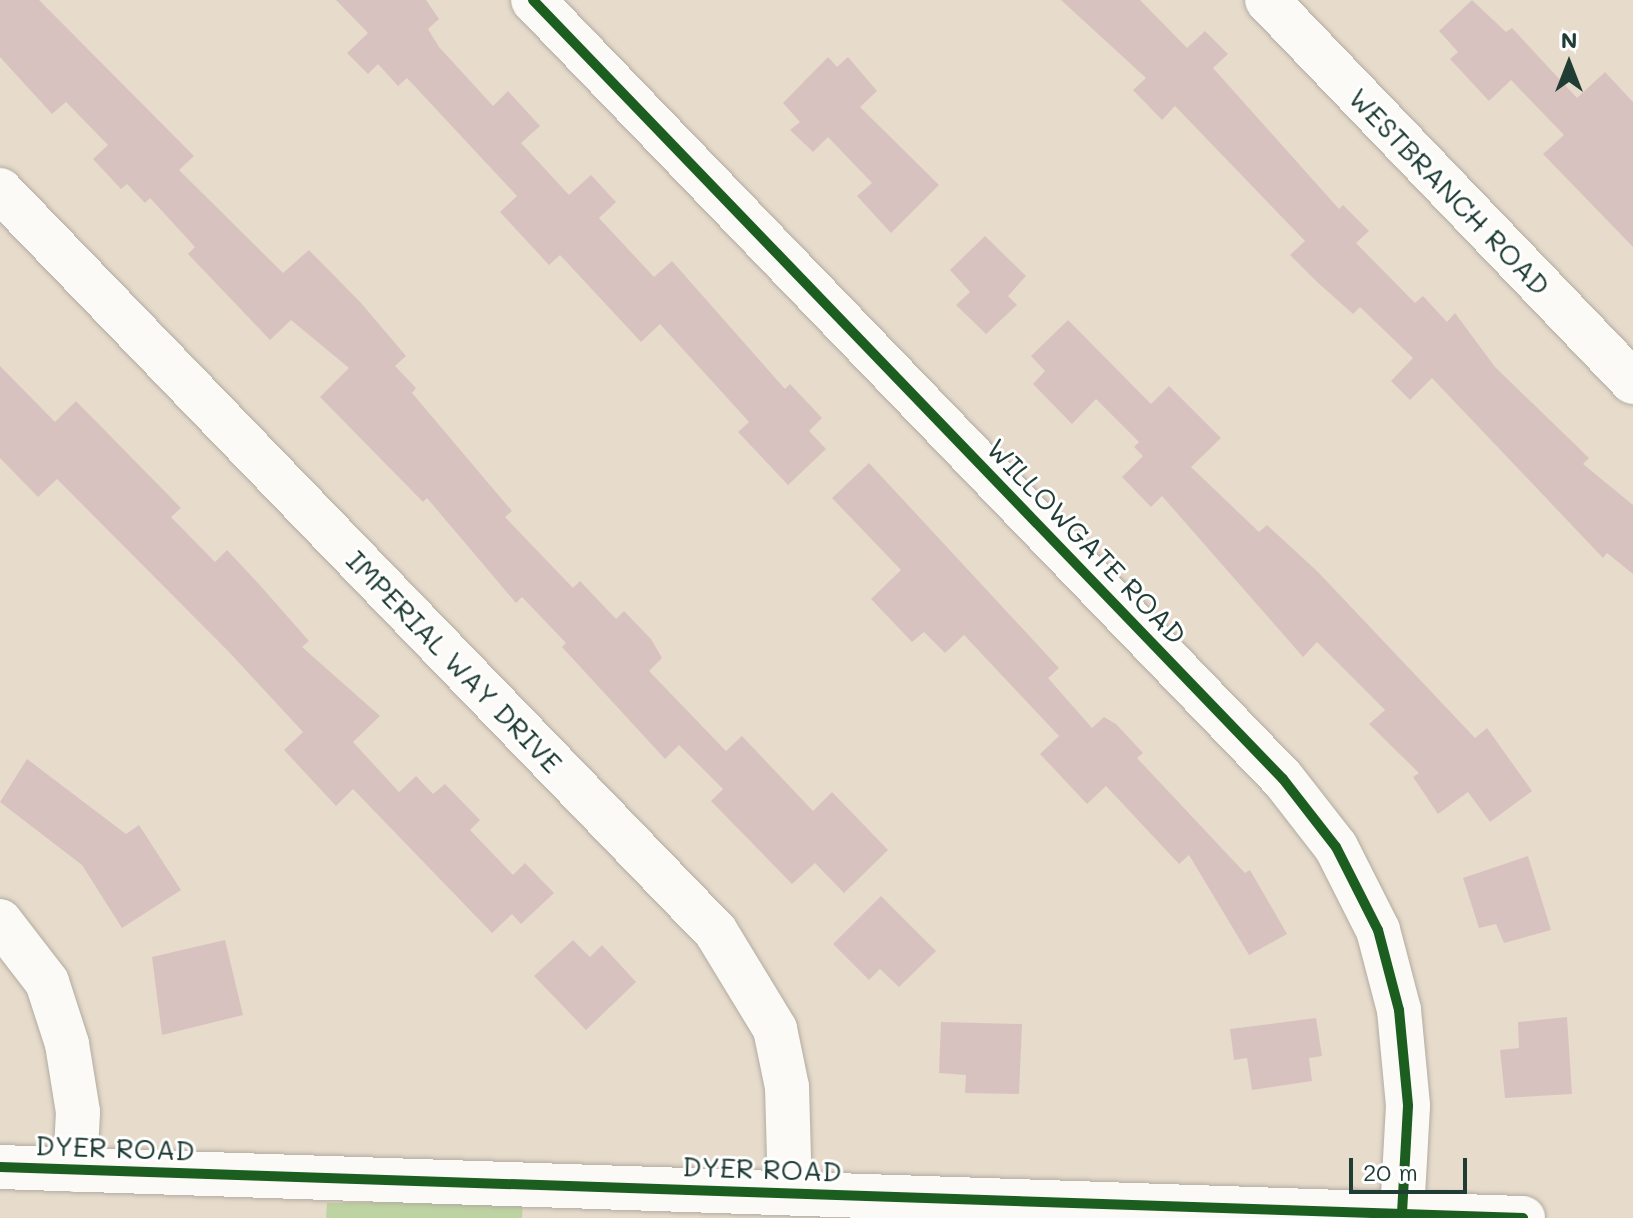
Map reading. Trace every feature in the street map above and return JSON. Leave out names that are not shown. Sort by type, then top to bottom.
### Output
[{"type":"street","name":"WILLOWGATE ROAD","points":[[533,0],[1283,779],[1336,847],[1378,930],[1399,1010],[1408,1106],[1402,1213]]},
{"type":"street","name":"WESTBRANCH ROAD","points":[[1267,0],[1633,382]]},
{"type":"street","name":"IMPERIAL WAY DRIVE","points":[[0,190],[716,932],[775,1029],[787,1087],[790,1193]]},
{"type":"street","points":[[0,921],[47,982],[67,1044],[78,1112],[75,1170]]},
{"type":"street","name":"DYER ROAD","points":[[0,1167],[790,1193],[920,1207],[1402,1213],[1523,1218]]},
{"type":"green space","points":[[523,1200],[522,1218],[326,1218],[327,1203]]},
{"type":"building","points":[[0,0],[39,0],[194,156],[179,170],[283,273],[309,250],[361,303],[406,356],[395,366],[416,388],[412,393],[512,511],[505,517],[573,588],[580,581],[616,619],[624,611],[651,639],[662,658],[649,671],[726,751],[742,736],[813,811],[832,792],[888,850],[844,893],[815,863],[792,884],[711,801],[723,789],[679,745],[665,759],[562,647],[566,643],[522,597],[516,603],[427,498],[423,502],[320,397],[349,368],[291,320],[270,340],[188,254],[195,247],[150,198],[145,203],[127,184],[121,189],[93,159],[108,145],[66,102],[52,114],[0,57]]},
{"type":"building","points":[[336,0],[426,0],[439,19],[428,29],[439,47],[493,106],[508,91],[540,126],[521,143],[569,195],[591,175],[616,202],[599,218],[654,277],[672,261],[785,389],[790,384],[822,418],[809,431],[826,449],[788,485],[738,432],[749,422],[660,324],[641,342],[560,255],[549,265],[500,212],[517,196],[407,78],[398,86],[378,64],[368,74],[347,53],[368,33]]},
{"type":"building","points":[[1061,0],[1140,0],[1187,48],[1205,31],[1228,54],[1213,68],[1339,209],[1343,205],[1369,231],[1356,243],[1415,303],[1423,296],[1447,322],[1455,313],[1495,367],[1589,458],[1583,464],[1633,505],[1633,574],[1607,553],[1603,558],[1432,378],[1410,400],[1391,381],[1413,358],[1360,307],[1353,314],[1290,255],[1305,241],[1175,106],[1162,120],[1133,90],[1146,78]]},
{"type":"building","points":[[1472,0],[1506,32],[1512,28],[1577,98],[1605,72],[1633,102],[1633,247],[1543,154],[1564,135],[1511,80],[1489,101],[1450,59],[1458,52],[1439,31]]},
{"type":"building","points":[[828,57],[837,67],[848,57],[877,91],[860,107],[939,185],[891,233],[857,196],[872,183],[828,137],[813,152],[790,130],[800,122],[783,103]]},
{"type":"building","points":[[985,236],[1026,276],[1008,296],[1017,305],[986,334],[956,305],[970,292],[950,270]]},
{"type":"building","points":[[1068,320],[1151,404],[1169,386],[1221,438],[1191,467],[1259,532],[1267,525],[1318,572],[1475,738],[1487,728],[1532,791],[1490,822],[1468,792],[1438,814],[1413,777],[1419,773],[1369,724],[1385,710],[1317,642],[1303,657],[1162,496],[1151,507],[1122,477],[1143,456],[1134,447],[1139,442],[1096,399],[1072,424],[1033,384],[1045,371],[1031,356]]},
{"type":"building","points":[[0,366],[55,422],[76,401],[181,508],[171,517],[215,562],[227,550],[257,582],[309,641],[302,647],[380,716],[353,742],[399,792],[416,776],[433,794],[445,784],[480,820],[470,830],[513,875],[525,863],[554,893],[521,924],[512,914],[492,933],[353,789],[336,806],[284,750],[303,732],[229,652],[57,479],[38,497],[0,458]]},
{"type":"building","points":[[869,463],[1059,668],[1048,678],[1092,728],[1104,717],[1116,724],[1143,753],[1137,758],[1245,873],[1250,870],[1287,934],[1249,955],[1189,855],[1179,864],[1106,786],[1087,804],[1040,754],[1059,736],[964,635],[945,653],[924,632],[912,642],[871,599],[901,570],[832,498]]},
{"type":"building","points":[[27,759],[126,834],[139,825],[181,890],[122,928],[82,865],[0,802]]},
{"type":"building","points":[[1528,856],[1551,930],[1504,943],[1496,924],[1479,928],[1463,878]]},
{"type":"building","points":[[881,896],[936,951],[899,987],[880,969],[869,980],[833,944]]},
{"type":"building","points":[[225,940],[243,1015],[162,1035],[152,957]]},
{"type":"building","points":[[573,940],[590,957],[602,945],[636,982],[586,1030],[534,976]]},
{"type":"building","points":[[1567,1017],[1572,1094],[1505,1098],[1500,1050],[1519,1048],[1518,1022]]},
{"type":"building","points":[[1316,1018],[1322,1056],[1309,1058],[1312,1081],[1252,1090],[1247,1058],[1234,1060],[1230,1029]]},
{"type":"building","points":[[941,1022],[1022,1024],[1019,1094],[965,1093],[966,1075],[939,1073]]},
{"type":"cycle path","points":[[533,0],[1283,779],[1336,847],[1378,930],[1399,1010],[1408,1106],[1402,1213]]},
{"type":"cycle path","points":[[0,1167],[1523,1218]]}]
